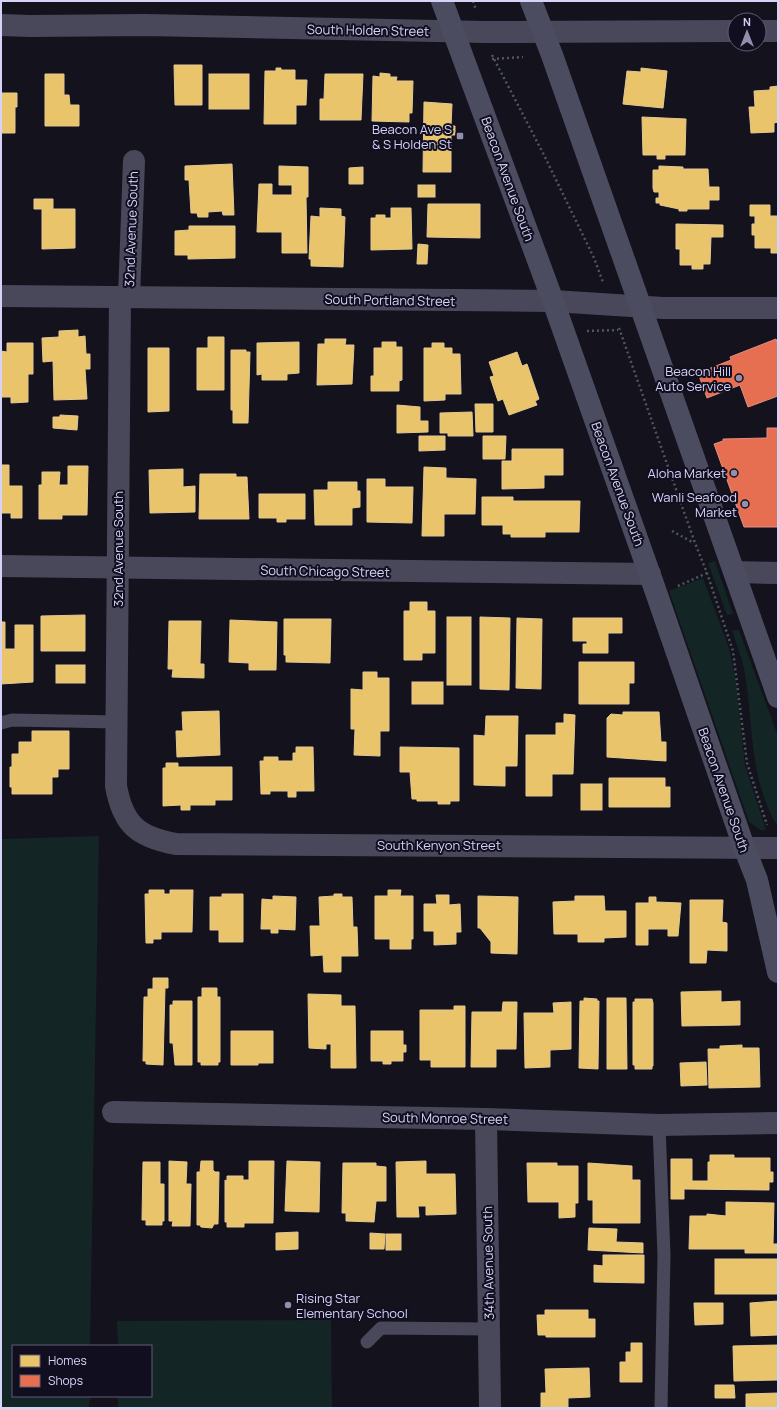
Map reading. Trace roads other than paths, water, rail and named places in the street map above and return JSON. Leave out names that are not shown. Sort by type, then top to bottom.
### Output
[{"type":"main road","name":"Beacon Avenue South","points":[[442,1],[553,301],[757,880],[778,972]]},
{"type":"main road","points":[[531,1],[544,33],[778,697]]},
{"type":"street","name":"South Holden Street","points":[[1,24],[30,26],[145,25],[544,33],[727,31]]},
{"type":"street","points":[[767,31],[778,31]]},
{"type":"street","name":"32nd Avenue South","points":[[119,801],[116,786],[117,569],[124,297],[134,161]]},
{"type":"street","name":"South Portland Street","points":[[1,296],[553,301],[640,306],[778,308]]},
{"type":"street","name":"South Chicago Street","points":[[1,566],[117,569],[650,574]]},
{"type":"street","points":[[735,572],[778,572]]},
{"type":"street","name":"South Kenyon Street","points":[[119,801],[131,825],[141,833],[156,840],[176,844],[744,846],[774,840]]},
{"type":"street","name":"South Monroe Street","points":[[113,1112],[486,1119],[658,1125],[778,1123]]},
{"type":"street","name":"34th Avenue South","points":[[486,1119],[490,1408]]},
{"type":"lane","points":[[1,723],[12,720],[117,722]]},
{"type":"lane","points":[[658,1125],[664,1256],[661,1408]]},
{"type":"lane","points":[[367,1342],[381,1328],[488,1329]]},
{"type":"place","name":"Beacon Ave S & S Holden St","points":[[460,136]]},
{"type":"place","name":"Beacon Hill Auto Service","points":[[739,378]]},
{"type":"place","name":"Aloha Market","points":[[734,473]]},
{"type":"place","name":"Wanli Seafood Market","points":[[745,504]]},
{"type":"place","name":"Rising Star Elementary School","points":[[288,1305]]}]
